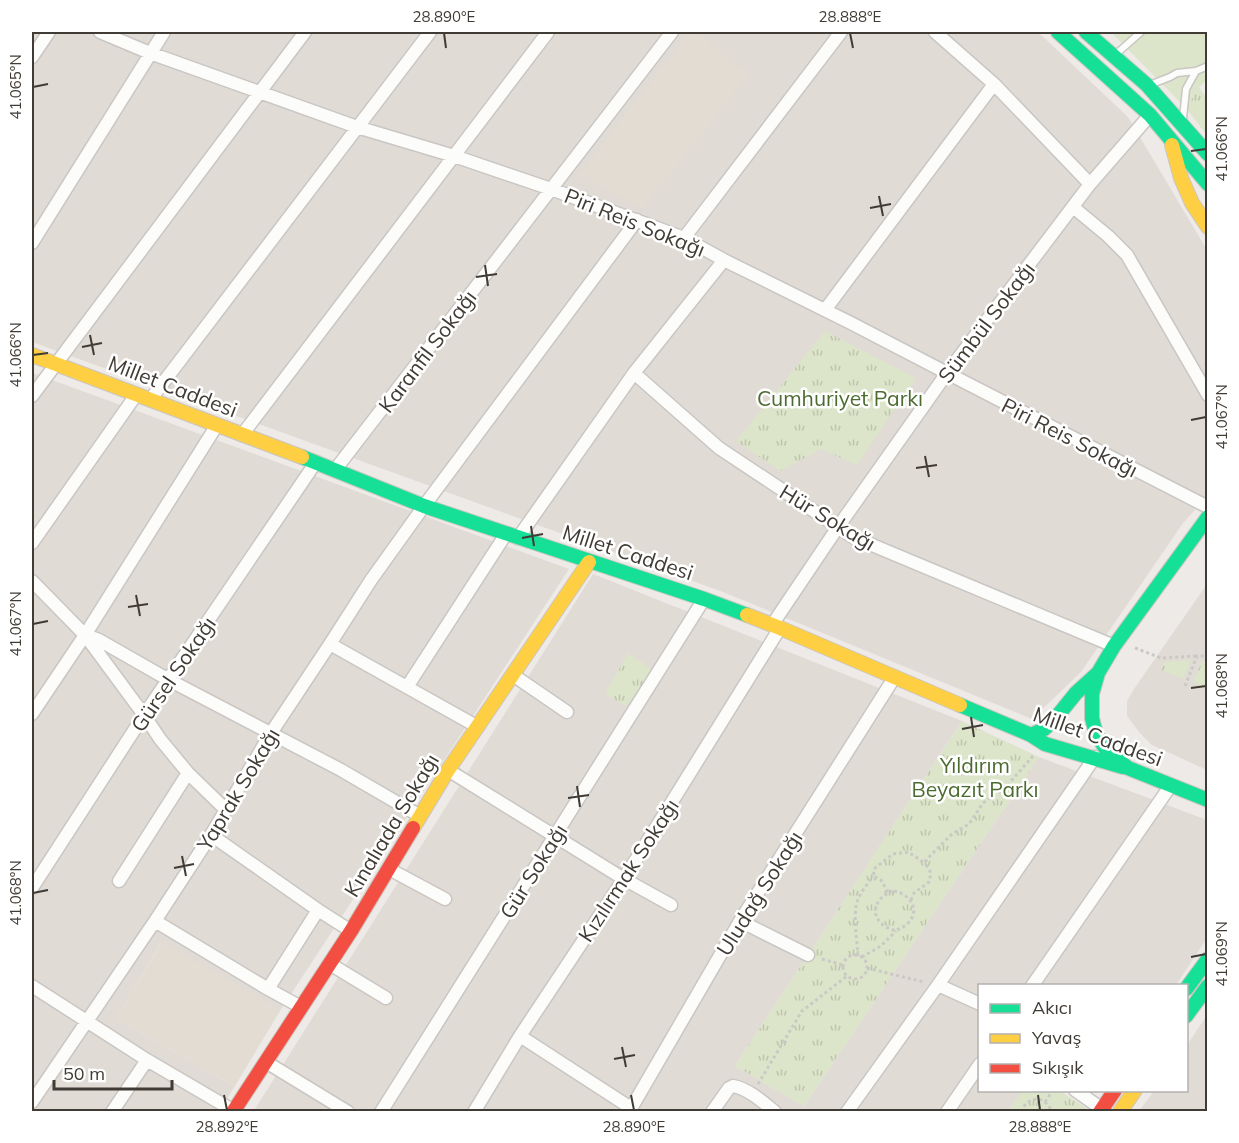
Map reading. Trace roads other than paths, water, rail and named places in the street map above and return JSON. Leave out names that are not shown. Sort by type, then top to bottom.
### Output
[{"type":"main road","points":[[1058,32],[1150,115],[1208,184]]},
{"type":"main road","points":[[1086,32],[1147,85],[1208,154]]},
{"type":"main road","points":[[1171,139],[1181,178],[1192,203],[1208,227]]},
{"type":"main road","name":"Millet Caddesi","points":[[32,355],[316,462],[424,506],[704,599],[1031,735],[1045,744],[1128,768],[1208,800]]},
{"type":"main road","points":[[1128,768],[1108,752],[1096,734],[1092,718],[1092,694],[1098,673],[1157,586],[1208,518]]},
{"type":"main road","name":"Kınalıada Sokağı","points":[[234,1111],[351,931],[448,770],[589,562]]},
{"type":"main road","points":[[1031,735],[1044,729],[1055,719],[1076,693],[1098,673]]},
{"type":"main road","points":[[1188,986],[1208,959]]},
{"type":"main road","points":[[1188,1013],[1208,986]]},
{"type":"main road","points":[[1101,1111],[1114,1092]]},
{"type":"main road","points":[[1120,1112],[1134,1092]]},
{"type":"street","points":[[32,57],[49,32]]},
{"type":"street","name":"Piri Reis Sokağı","points":[[100,32],[150,53],[357,127],[454,156],[684,238],[1208,507]]},
{"type":"street","points":[[32,243],[164,32]]},
{"type":"street","points":[[32,396],[305,32]]},
{"type":"street","points":[[150,400],[430,32]]},
{"type":"street","points":[[242,435],[548,32]]},
{"type":"street","name":"Karanfil Sokağı","points":[[335,470],[672,32]]},
{"type":"street","points":[[684,238],[841,32]]},
{"type":"street","points":[[935,32],[994,84],[1090,184]]},
{"type":"street","points":[[825,310],[994,84]]},
{"type":"street","name":"Sümbül Sokağı","points":[[776,627],[838,528],[946,374],[1090,184],[1150,115]]},
{"type":"street","points":[[1073,207],[1127,255],[1208,395]]},
{"type":"street","name":"Yaprak Sokağı","points":[[32,1102],[211,835],[271,733],[371,580],[637,220]]},
{"type":"street","points":[[407,687],[512,536],[634,373],[724,260]]},
{"type":"street","name":"Hür Sokağı","points":[[634,373],[719,448],[853,537],[1116,644]]},
{"type":"street","points":[[32,543],[136,394]]},
{"type":"street","points":[[32,714],[85,635],[217,425]]},
{"type":"street","name":"Gürsel Sokağı","points":[[32,888],[144,715],[316,462]]},
{"type":"street","points":[[32,581],[85,635],[160,739],[188,773],[225,809]]},
{"type":"street","name":"Gür Sokağı","points":[[381,1112],[704,599]]},
{"type":"street","name":"Kızılırmak Sokağı","points":[[474,1112],[520,1036],[624,879],[776,627]]},
{"type":"street","points":[[85,635],[99,640],[169,680],[341,770],[420,816]]},
{"type":"street","points":[[330,644],[478,727]]},
{"type":"street","points":[[513,675],[567,712]]},
{"type":"street","name":"Uludağ Sokağı","points":[[630,1110],[740,921],[894,678]]},
{"type":"street","points":[[847,1112],[1095,758]]},
{"type":"street","points":[[448,770],[624,879],[671,905]]},
{"type":"street","points":[[119,881],[188,773]]},
{"type":"street","points":[[1033,984],[1171,785]]},
{"type":"street","points":[[211,835],[351,931]]},
{"type":"street","points":[[388,869],[445,899]]},
{"type":"street","name":"Kınalıada Sokağı","points":[[268,989],[318,910]]},
{"type":"street","points":[[155,921],[301,1007]]},
{"type":"street","points":[[740,921],[808,955]]},
{"type":"street","points":[[330,964],[386,998]]},
{"type":"street","points":[[938,985],[978,1003]]},
{"type":"street","points":[[32,986],[147,1060],[234,1111]]},
{"type":"street","points":[[520,1036],[630,1110]]},
{"type":"street","points":[[112,1112],[147,1060]]},
{"type":"street","points":[[266,1062],[348,1112]]},
{"type":"street","points":[[947,1112],[978,1067]]},
{"type":"street","points":[[712,1112],[729,1088],[733,1086],[751,1094],[775,1112]]},
{"type":"street","points":[[1077,1092],[1101,1111]]},
{"type":"lane","points":[[1113,56],[1141,32]]},
{"type":"lane","points":[[1147,85],[1170,78],[1177,73],[1196,71],[1208,66]]},
{"type":"lane","points":[[1182,124],[1186,89],[1196,71]]},
{"type":"park label","name":"Cumhuriyet Parkı","points":[[840,398]]},
{"type":"park label","name":"Yıldırım Beyazıt Parkı","points":[[975,777]]}]
